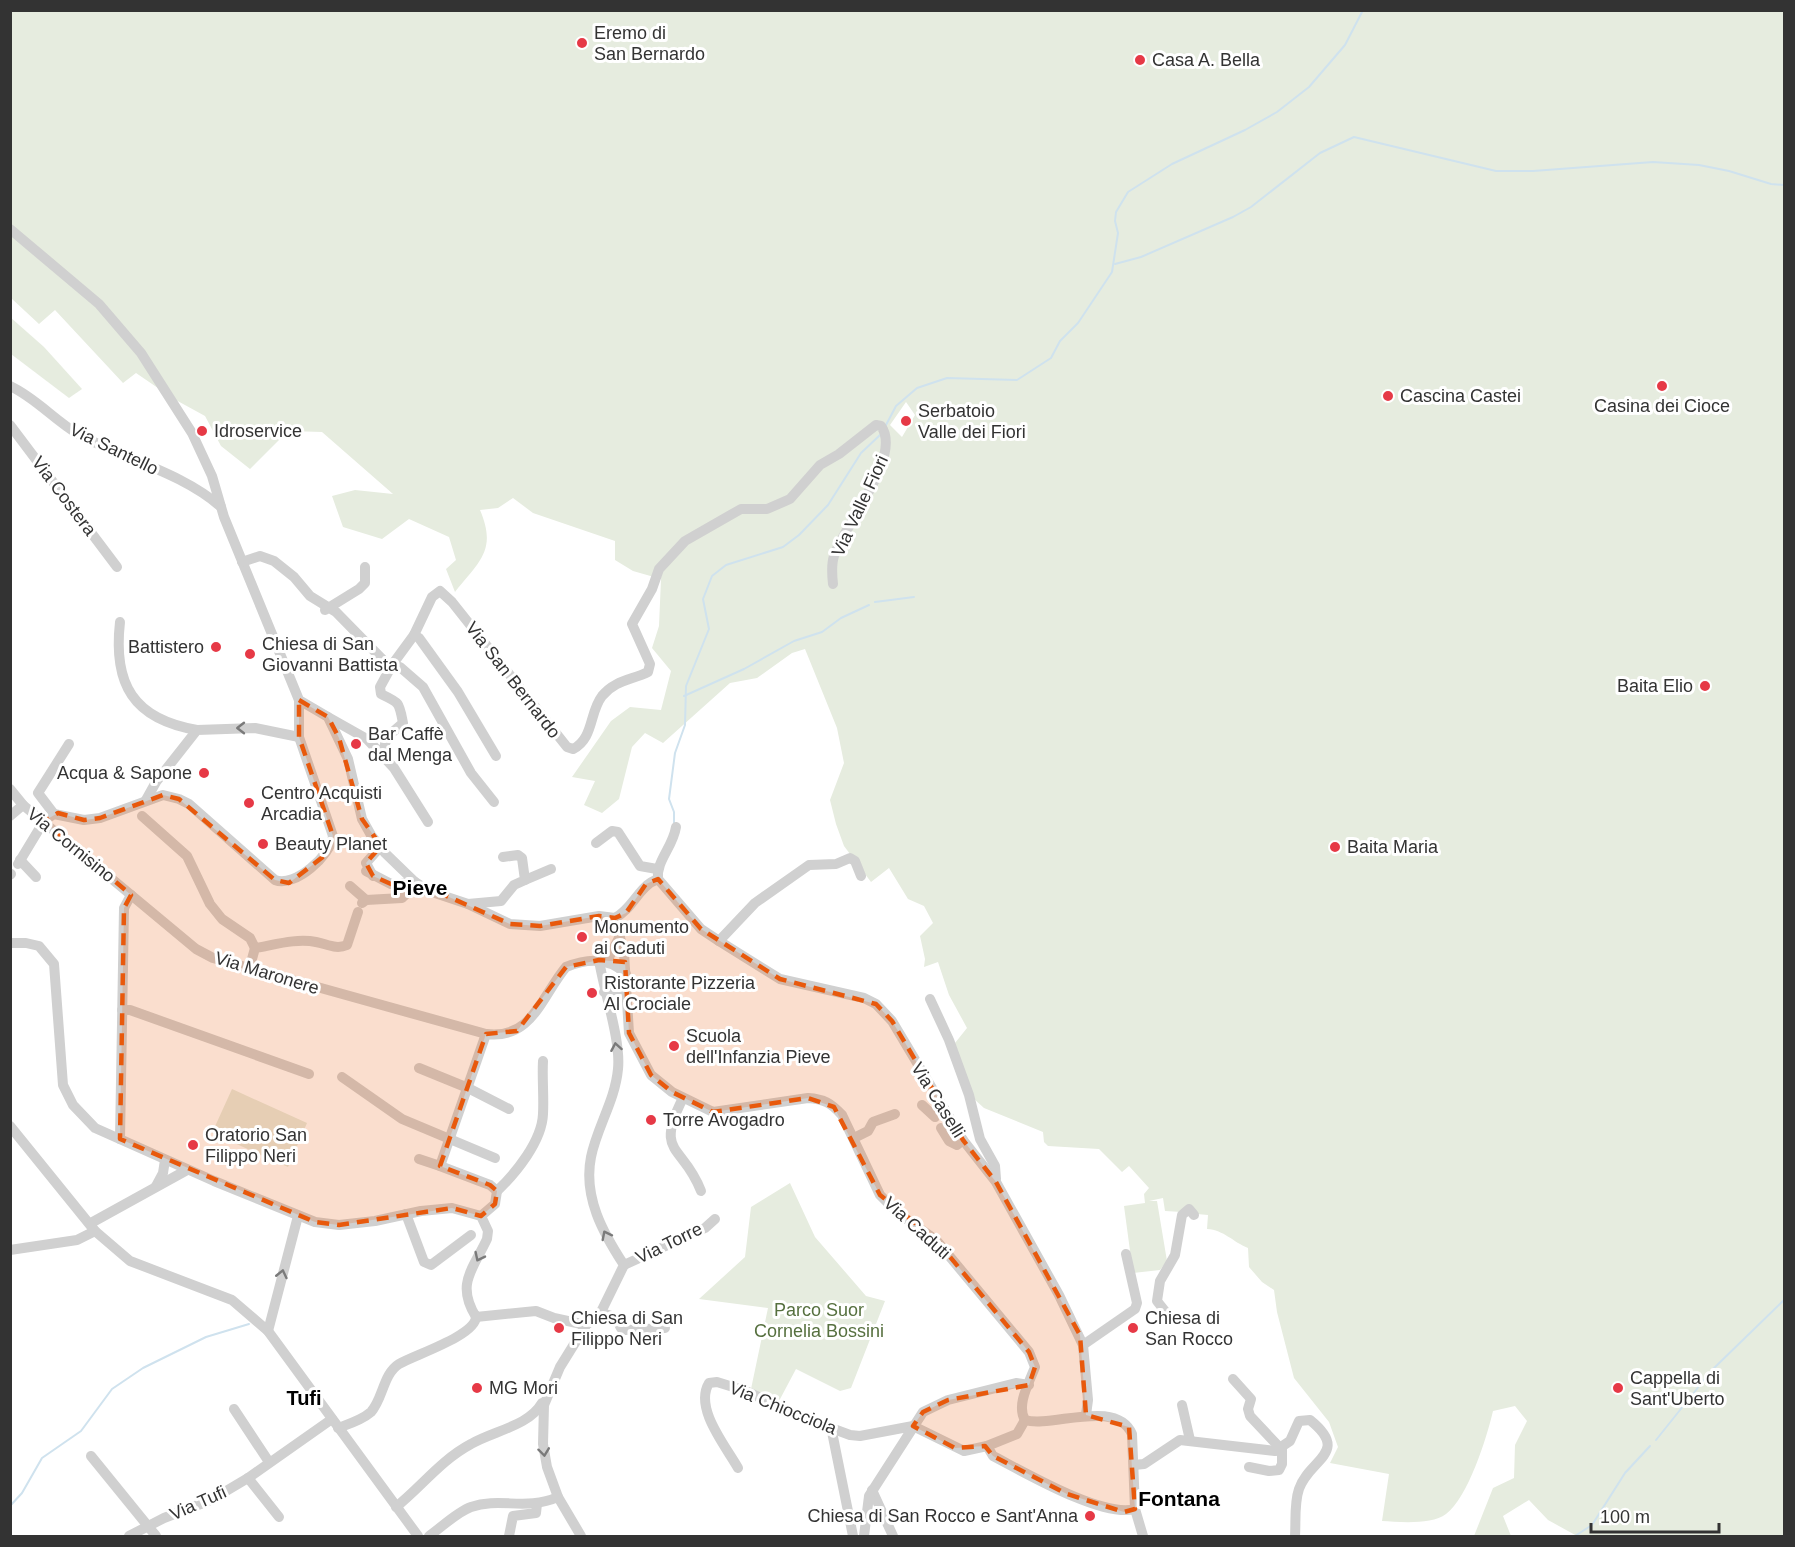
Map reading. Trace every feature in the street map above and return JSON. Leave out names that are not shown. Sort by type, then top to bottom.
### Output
[{"type":"street","points":[[10,229],[99,304],[141,353],[192,433],[212,476],[221,508],[242,562],[299,699],[298,737],[333,836],[332,845],[324,856],[289,883],[275,880],[189,804],[163,795],[100,818],[84,820],[54,814],[38,793],[69,744]]},
{"type":"street","name":"Via Santello","points":[[10,386],[27,394],[49,415],[77,433],[144,466],[202,490],[221,508]]},
{"type":"street","name":"Via Costera","points":[[10,425],[117,567]]},
{"type":"street","name":"Via Valle Fiori","points":[[655,578],[659,569],[685,541],[741,509],[767,509],[790,500],[820,465],[839,454],[876,425],[881,426],[887,436],[886,451],[873,482],[834,557],[833,584]]},
{"type":"street","points":[[242,562],[260,556],[274,561],[294,577],[325,609],[336,612],[382,661],[400,667],[423,687],[471,773],[494,802]]},
{"type":"street","points":[[325,609],[359,589],[365,582],[365,567]]},
{"type":"street","name":"Via San Bernardo","points":[[379,754],[384,748],[387,737],[403,723],[398,703],[394,698],[381,694],[380,687],[414,634],[432,597],[440,591],[452,602],[567,747],[573,749],[584,741],[603,696],[618,682],[648,672],[650,664],[632,624],[655,578]]},
{"type":"street","points":[[120,622],[118,667],[125,684],[137,703],[161,719],[197,730],[255,728],[298,737]]},
{"type":"street","points":[[414,634],[420,638],[458,692],[496,756]]},
{"type":"street","points":[[299,699],[367,739],[394,768],[428,822]]},
{"type":"street","points":[[328,717],[348,759],[363,819],[371,835],[415,882],[429,891],[468,904],[510,924],[540,926],[598,916],[615,918],[626,913],[646,884],[657,874],[671,846],[676,827]]},
{"type":"street","points":[[146,800],[156,782],[197,730]]},
{"type":"street","points":[[10,789],[23,805]]},
{"type":"street","name":"Via Cornisino","points":[[10,816],[23,805],[131,895]]},
{"type":"street","points":[[36,877],[19,862],[44,821],[54,814]]},
{"type":"street","points":[[142,816],[187,856],[210,904],[222,919],[250,938],[255,948],[249,970]]},
{"type":"street","points":[[596,843],[612,831],[618,832],[640,866],[657,874]]},
{"type":"street","points":[[381,846],[366,863],[369,873],[392,884],[415,882]]},
{"type":"street","points":[[503,857],[518,855],[522,858],[525,880]]},
{"type":"street","points":[[719,941],[755,903],[809,865],[836,864],[850,858],[855,861],[861,876]]},
{"type":"street","points":[[468,904],[501,901],[514,885],[551,869]]},
{"type":"street","name":"Via Caselli","points":[[657,874],[679,906],[701,929],[719,941],[780,979],[864,998],[876,1004],[892,1021],[963,1140],[996,1182],[1059,1294],[1083,1345],[1088,1400],[1086,1414]]},
{"type":"street","points":[[350,886],[362,905]]},
{"type":"street","points":[[362,905],[402,898],[409,891],[429,891]]},
{"type":"street","points":[[120,1139],[123,908],[131,895]]},
{"type":"street","name":"Via Maronere","points":[[131,895],[196,950],[213,958],[249,970],[499,1036],[517,1031],[526,1023],[566,967],[603,961]]},
{"type":"street","points":[[255,948],[309,941],[340,948],[347,945],[362,905]]},
{"type":"street","name":"Via Caduti","points":[[615,918],[626,974],[629,1033],[651,1075],[699,1107],[723,1112],[808,1098],[823,1099],[842,1115],[880,1195],[898,1213],[936,1240],[1029,1352],[1035,1367],[1021,1405],[1021,1414],[1025,1420]]},
{"type":"street","points":[[10,944],[26,943],[39,946],[49,955],[56,974],[63,1085],[73,1105],[95,1128],[187,1170],[298,1216],[339,1225],[452,1208],[481,1216],[488,1231],[487,1239],[466,1287],[466,1300],[476,1317],[536,1311],[554,1318],[581,1323],[602,1309],[624,1265],[598,1220],[589,1178],[591,1157],[608,1111],[618,1068],[618,1052],[604,992],[603,961],[620,936]]},
{"type":"street","points":[[603,961],[626,974]]},
{"type":"street","points":[[604,992],[627,988]]},
{"type":"street","points":[[930,999],[949,1040],[969,1095],[980,1139],[995,1166],[996,1182]]},
{"type":"street","points":[[122,1010],[130,1010],[309,1074]]},
{"type":"street","points":[[440,1166],[486,1034]]},
{"type":"street","points":[[481,1216],[495,1204],[497,1191],[518,1166],[541,1126],[543,1061]]},
{"type":"street","points":[[418,1068],[468,1088],[509,1109]]},
{"type":"street","points":[[342,1077],[402,1119],[495,1158]]},
{"type":"street","name":"Via Torre","points":[[683,1098],[671,1121],[669,1140],[701,1191]]},
{"type":"street","points":[[922,1105],[935,1117]]},
{"type":"street","points":[[854,1137],[868,1131],[873,1122],[895,1114]]},
{"type":"street","points":[[10,1126],[93,1227],[130,1261],[232,1300],[268,1331],[418,1536]]},
{"type":"street","points":[[941,1128],[949,1142],[957,1145],[963,1140]]},
{"type":"street","points":[[419,1159],[490,1185],[497,1191]]},
{"type":"street","points":[[156,1186],[163,1173],[165,1160]]},
{"type":"street","points":[[10,1250],[77,1240],[156,1186],[170,1182],[187,1170]]},
{"type":"street","points":[[1172,1320],[1157,1301],[1160,1281],[1175,1255],[1182,1215],[1189,1209],[1194,1215]]},
{"type":"street","points":[[406,1214],[424,1262],[431,1265],[471,1234]]},
{"type":"street","points":[[268,1331],[298,1216]]},
{"type":"street","name":"Via Torre","points":[[624,1265],[705,1228],[715,1219]]},
{"type":"street","points":[[1083,1345],[1135,1309],[1137,1303],[1126,1254]]},
{"type":"street","points":[[602,1309],[626,1330],[665,1328]]},
{"type":"street","name":"Via Tufi","points":[[129,1536],[147,1526],[211,1500],[248,1478],[269,1462],[335,1424],[361,1419],[372,1410],[388,1378],[399,1364],[433,1350],[472,1326],[476,1317]]},
{"type":"street","points":[[396,1507],[423,1484],[443,1461],[471,1443],[536,1415],[579,1335],[581,1323]]},
{"type":"street","points":[[1233,1379],[1251,1399],[1248,1412],[1250,1416],[1282,1449],[1282,1464],[1279,1470],[1269,1471],[1249,1467]]},
{"type":"street","name":"Via Chiocciola","points":[[738,1468],[708,1413],[704,1401],[705,1390],[710,1383],[717,1382],[746,1391],[796,1415],[860,1436],[913,1426]]},
{"type":"street","points":[[864,1536],[868,1496],[923,1412],[948,1400],[1016,1383],[1029,1385]]},
{"type":"street","points":[[546,1399],[544,1457],[558,1497],[581,1536]]},
{"type":"street","points":[[1182,1405],[1191,1440]]},
{"type":"street","points":[[234,1409],[269,1462]]},
{"type":"street","points":[[913,1426],[964,1451],[987,1446],[1017,1434],[1025,1420],[1036,1424],[1086,1414],[1123,1423],[1129,1427],[1132,1434],[1135,1509],[1143,1536]]},
{"type":"street","points":[[1134,1465],[1144,1464],[1174,1442],[1191,1440],[1246,1450],[1282,1449],[1290,1441],[1296,1425],[1302,1419],[1310,1420],[1326,1437],[1328,1445],[1325,1454],[1299,1489],[1295,1536]]},
{"type":"street","points":[[831,1426],[852,1536]]},
{"type":"street","points":[[987,1446],[993,1456],[1067,1494],[1124,1512],[1135,1509]]},
{"type":"street","name":"Via Tufi","points":[[92,1456],[147,1526]]},
{"type":"street","name":"Via Tufi","points":[[248,1478],[279,1517]]},
{"type":"street","points":[[872,1491],[893,1536]]},
{"type":"street","points":[[429,1536],[469,1507],[484,1504],[537,1504],[558,1497]]},
{"type":"street","points":[[509,1536],[513,1516],[536,1514],[537,1504]]},
{"type":"street","points":[[147,1526],[156,1536]]},
{"type":"highlighted area","points":[[299,700],[328,717],[339,738],[362,819],[381,846],[366,863],[373,876],[391,884],[415,882],[510,924],[540,926],[599,916],[615,918],[626,913],[646,884],[658,879],[701,929],[780,979],[876,1004],[892,1021],[963,1140],[996,1182],[1080,1335],[1086,1415],[1129,1427],[1135,1509],[1124,1512],[1067,1494],[993,1456],[985,1446],[955,1448],[913,1426],[923,1412],[948,1400],[1029,1385],[1035,1367],[1029,1352],[936,1240],[880,1195],[834,1107],[808,1098],[713,1112],[672,1092],[651,1075],[629,1033],[625,962],[599,960],[566,967],[517,1031],[486,1034],[440,1166],[490,1185],[497,1191],[495,1204],[481,1216],[452,1208],[339,1225],[315,1222],[120,1139],[124,908],[131,895],[44,821],[58,813],[84,820],[100,818],[163,795],[179,799],[275,880],[289,883],[324,856],[333,836],[299,737]]},
{"type":"green space","points":[[11,11],[1784,11],[1784,1536],[1577,1536],[1548,1520],[1529,1500],[1503,1516],[1511,1536],[1474,1536],[1493,1488],[1514,1478],[1515,1445],[1527,1421],[1515,1406],[1493,1411],[1469,1481],[1462,1495],[1446,1514],[1440,1518],[1424,1521],[1382,1521],[1389,1474],[1330,1463],[1338,1447],[1329,1422],[1294,1378],[1277,1312],[1274,1290],[1262,1282],[1249,1267],[1248,1248],[1223,1234],[1207,1229],[1208,1215],[1197,1214],[1193,1207],[1182,1212],[1165,1211],[1163,1198],[1149,1201],[1157,1201],[1167,1261],[1160,1270],[1133,1273],[1124,1206],[1145,1203],[1144,1194],[1149,1188],[1129,1166],[1122,1172],[1099,1149],[1048,1146],[1044,1142],[1043,1132],[984,1108],[973,1098],[955,1043],[967,1028],[949,995],[938,962],[924,967],[925,959],[920,936],[933,923],[924,906],[908,899],[889,868],[871,882],[844,846],[830,800],[844,763],[837,728],[805,649],[792,653],[757,678],[730,683],[663,743],[645,733],[632,747],[619,799],[602,813],[584,805],[595,781],[572,777],[611,721],[630,707],[661,710],[671,671],[652,648],[659,626],[661,579],[633,571],[615,560],[615,541],[533,513],[513,498],[498,508],[480,510],[487,535],[486,545],[478,563],[455,592],[446,569],[456,560],[449,537],[409,519],[382,539],[343,527],[332,496],[355,490],[393,494],[322,432],[288,431],[250,469],[221,446],[205,416],[174,399],[136,373],[123,383],[55,310],[39,324],[11,298]],"holes":[[[906,402],[915,415],[902,437],[890,425]]]},
{"type":"green space","points":[[10,317],[44,347],[82,389],[69,398],[11,354]]},
{"type":"green space","points":[[232,1089],[307,1123],[288,1167],[212,1133]]},
{"type":"green space","name":"Parco Suor Cornelia Bossini","points":[[790,1183],[815,1237],[866,1296],[885,1301],[851,1388],[840,1391],[796,1369],[779,1401],[751,1389],[768,1308],[699,1299],[745,1257],[751,1207]]},
{"type":"waterway","points":[[886,425],[896,406],[917,388],[947,378],[1017,380],[1051,358],[1060,341],[1078,323],[1112,272],[1118,233],[1115,221],[1116,212],[1128,192],[1172,164],[1245,130],[1277,112],[1309,87],[1345,45],[1363,10]]},
{"type":"waterway","points":[[1115,264],[1141,257],[1233,217],[1251,207],[1320,153],[1354,137],[1496,171],[1533,171],[1653,162],[1699,165],[1729,171],[1771,184],[1784,185]]},
{"type":"waterway","points":[[674,824],[674,812],[669,799],[675,753],[685,725],[686,686],[709,629],[703,599],[712,576],[726,565],[783,547],[799,535],[828,505],[861,453],[880,435]]},
{"type":"waterway","points":[[875,602],[914,597]]},
{"type":"waterway","points":[[684,696],[744,669],[794,641],[822,632],[841,618],[869,605]]},
{"type":"waterway","points":[[1656,1440],[1712,1370],[1784,1300]]},
{"type":"waterway","points":[[10,1506],[22,1493],[42,1458],[81,1431],[112,1389],[143,1368],[206,1337],[249,1324]]},
{"type":"waterway","points":[[1575,1536],[1592,1525],[1625,1473],[1650,1446]]},
{"type":"place","name":"Eremo di San Bernardo","points":[[582,43]]},
{"type":"place","name":"Casa A. Bella","points":[[1140,60]]},
{"type":"place","name":"Casina dei Cioce","points":[[1662,386]]},
{"type":"place","name":"Cascina Castei","points":[[1388,396]]},
{"type":"place","name":"Serbatoio Valle dei Fiori","points":[[906,421]]},
{"type":"place","name":"Idroservice","points":[[202,431]]},
{"type":"place","name":"Battistero","points":[[216,647]]},
{"type":"place","name":"Chiesa di San Giovanni Battista","points":[[250,654]]},
{"type":"place","name":"Baita Elio","points":[[1705,686]]},
{"type":"place","name":"Bar Caffè dal Menga","points":[[356,744]]},
{"type":"place","name":"Acqua & Sapone","points":[[204,773]]},
{"type":"place","name":"Centro Acquisti Arcadia","points":[[249,803]]},
{"type":"place","name":"Beauty Planet","points":[[263,844]]},
{"type":"place","name":"Baita Maria","points":[[1335,847]]},
{"type":"place","name":"Monumento ai Caduti","points":[[582,937]]},
{"type":"place","name":"Ristorante Pizzeria Al Crociale","points":[[592,993]]},
{"type":"place","name":"Scuola dell'Infanzia Pieve","points":[[674,1046]]},
{"type":"place","name":"Torre Avogadro","points":[[651,1120]]},
{"type":"place","name":"Oratorio San Filippo Neri","points":[[193,1145]]},
{"type":"place","name":"Chiesa di San Filippo Neri","points":[[559,1328]]},
{"type":"place","name":"Chiesa di San Rocco","points":[[1133,1328]]},
{"type":"place","name":"MG Mori","points":[[477,1388]]},
{"type":"place","name":"Cappella di Sant'Uberto","points":[[1618,1388]]},
{"type":"place","name":"Chiesa di San Rocco e Sant'Anna","points":[[1090,1516]]},
{"type":"district","name":"Pieve","points":[[420,888]]},
{"type":"district","name":"Tufi","points":[[304,1398]]},
{"type":"district","name":"Fontana","points":[[1179,1499]]}]
